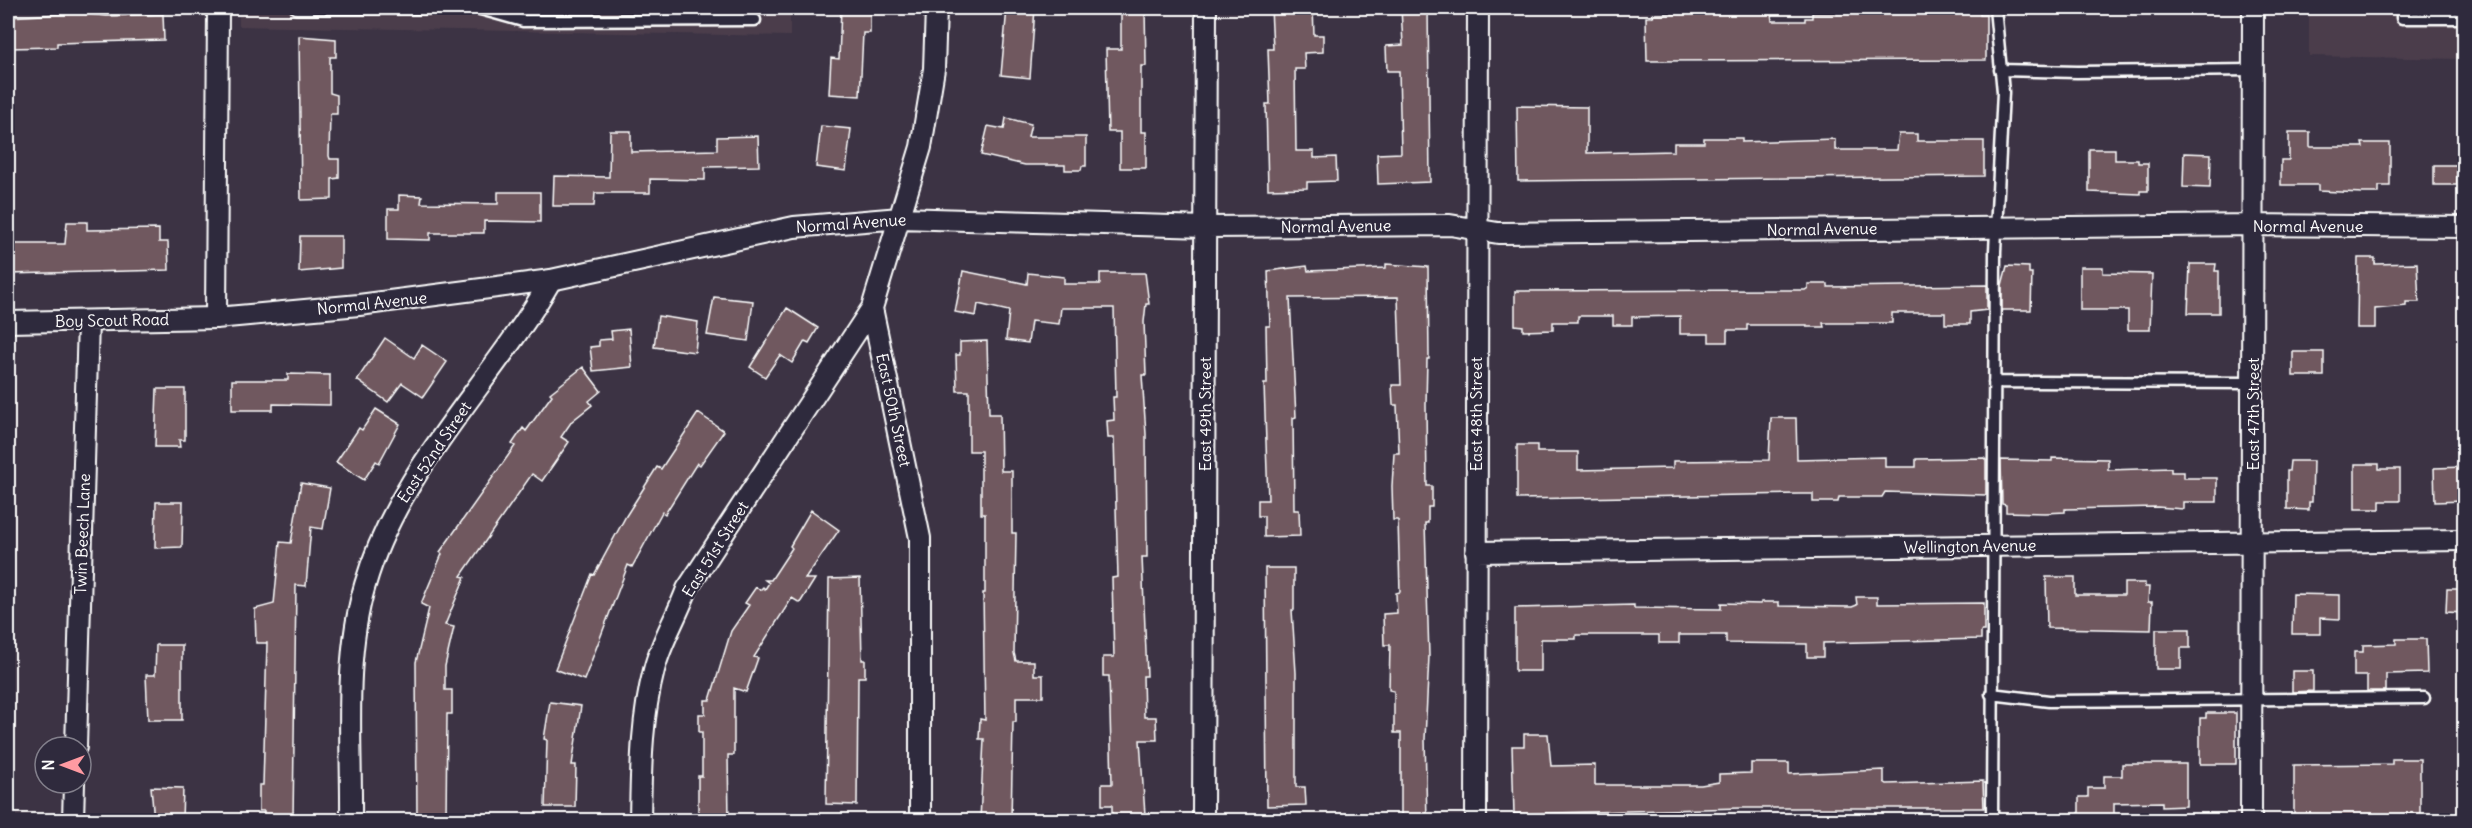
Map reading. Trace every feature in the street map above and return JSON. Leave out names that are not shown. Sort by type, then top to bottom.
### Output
[{"type":"street","points":[[216,318],[218,8]]},
{"type":"street","name":"East 50th Street","points":[[920,820],[920,538],[872,308],[916,167],[936,49],[936,8]]},
{"type":"street","name":"East 49th Street","points":[[1203,820],[1206,8]]},
{"type":"street","name":"East 48th Street","points":[[1476,820],[1478,8]]},
{"type":"street","name":"East 47th Street","points":[[2252,820],[2253,8]]},
{"type":"street","name":"Normal Avenue","points":[[216,318],[359,305],[551,280],[794,227],[900,218],[1206,227],[1450,225],[1498,233],[2254,225],[2464,227]]},
{"type":"street","name":"East 52nd Street","points":[[351,820],[353,665],[355,634],[365,583],[391,517],[420,467],[510,344],[551,280]]},
{"type":"street","name":"East 51st Street","points":[[640,820],[642,725],[654,669],[670,623],[687,589],[872,308]]},
{"type":"street","name":"Boy Scout Road","points":[[8,322],[216,318]]},
{"type":"street","name":"Twin Beech Lane","points":[[75,735],[88,321]]},
{"type":"street","name":"Wellington Avenue","points":[[1476,552],[2464,540]]},
{"type":"street","points":[[73,820],[74,795]]},
{"type":"lane","points":[[296,8],[477,8],[523,21],[755,20]]},
{"type":"lane","points":[[1992,820],[1995,251],[2003,92],[1995,8]]},
{"type":"lane","points":[[2402,8],[2402,18],[2462,18],[2461,8]]},
{"type":"lane","points":[[2000,70],[2253,70]]},
{"type":"lane","points":[[1994,382],[2253,383]]},
{"type":"lane","points":[[1991,694],[2049,701],[2424,698]]},
{"type":"shaded area","points":[[239,8],[790,8],[790,36],[239,26]]},
{"type":"shaded area","points":[[2309,8],[2464,8],[2464,59],[2309,56]]},
{"type":"building","points":[[841,8],[870,8],[870,33],[863,33],[860,96],[829,94],[831,58],[839,59]]},
{"type":"building","points":[[1007,8],[1035,8],[1030,78],[1001,75]]},
{"type":"building","points":[[1121,8],[1145,8],[1146,66],[1141,66],[1141,132],[1146,132],[1146,168],[1120,168],[1120,132],[1108,132],[1106,49],[1121,49]]},
{"type":"building","points":[[1271,8],[1313,8],[1314,35],[1323,35],[1323,52],[1304,53],[1305,69],[1295,69],[1296,151],[1314,151],[1314,158],[1336,157],[1337,181],[1307,182],[1307,188],[1268,189],[1266,104],[1270,104],[1268,49],[1273,49]]},
{"type":"building","points":[[1401,8],[1428,8],[1430,182],[1378,184],[1377,154],[1401,153],[1399,71],[1387,71],[1386,46],[1403,45]]},
{"type":"building","points":[[1771,12],[1772,21],[1805,21],[1805,18],[1812,18],[1812,13],[1980,12],[1980,15],[1986,15],[1986,60],[1647,61],[1646,17],[1653,17],[1653,14]]},
{"type":"building","points":[[78,13],[107,16],[163,14],[164,40],[57,43],[57,47],[8,48],[8,17]]},
{"type":"building","points":[[299,36],[336,39],[336,57],[330,57],[330,93],[337,95],[337,114],[330,114],[329,156],[330,159],[339,159],[339,178],[332,179],[332,199],[301,200]]},
{"type":"building","points":[[1517,106],[1587,107],[1587,153],[1674,151],[1674,143],[1704,143],[1704,138],[1742,138],[1742,142],[1835,139],[1835,150],[1897,150],[1899,134],[1917,134],[1917,141],[1984,141],[1984,176],[1518,181]]},
{"type":"building","points":[[1006,118],[1031,124],[1028,137],[1086,137],[1086,166],[1082,166],[1081,170],[1065,170],[1065,165],[1025,165],[981,155],[988,126],[1004,129]]},
{"type":"building","points":[[821,126],[851,129],[846,171],[816,167]]},
{"type":"building","points":[[610,131],[631,131],[631,152],[717,150],[717,137],[758,136],[759,166],[705,167],[705,180],[650,179],[650,193],[595,193],[594,206],[553,206],[554,176],[609,177]]},
{"type":"building","points":[[2289,132],[2310,132],[2310,147],[2363,147],[2362,143],[2390,143],[2390,186],[2379,186],[2379,193],[2363,193],[2318,191],[2318,185],[2281,185],[2281,160],[2289,160]]},
{"type":"building","points":[[2089,149],[2115,149],[2115,160],[2138,160],[2138,163],[2148,163],[2148,191],[2140,191],[2140,194],[2089,192]]},
{"type":"building","points":[[2184,153],[2211,154],[2210,188],[2183,187]]},
{"type":"building","points":[[2434,165],[2457,165],[2457,185],[2434,185]]},
{"type":"building","points":[[498,192],[540,192],[540,222],[484,221],[484,233],[430,233],[430,240],[388,239],[388,209],[399,209],[399,195],[422,196],[421,203],[498,204]]},
{"type":"building","points":[[67,222],[87,222],[87,230],[159,229],[159,242],[168,242],[169,270],[8,274],[8,244],[65,244]]},
{"type":"building","points":[[300,236],[341,236],[341,268],[299,272]]},
{"type":"building","points":[[2358,258],[2375,258],[2375,264],[2417,263],[2419,302],[2406,302],[2406,306],[2375,309],[2375,328],[2357,328]]},
{"type":"building","points":[[1386,264],[1428,267],[1427,486],[1432,486],[1432,507],[1428,507],[1428,523],[1425,523],[1429,656],[1425,739],[1427,820],[1401,820],[1401,733],[1394,733],[1394,691],[1389,690],[1390,645],[1384,645],[1383,614],[1397,613],[1396,593],[1400,592],[1398,520],[1393,520],[1392,486],[1394,453],[1399,453],[1397,405],[1393,405],[1392,385],[1401,385],[1398,297],[1290,298],[1296,417],[1293,418],[1294,510],[1299,510],[1300,536],[1264,537],[1264,516],[1258,516],[1258,500],[1268,500],[1264,384],[1267,384],[1266,326],[1270,326],[1268,271],[1307,266],[1308,271],[1386,268]]},
{"type":"building","points":[[2190,264],[2216,264],[2215,271],[2219,271],[2219,313],[2188,313]]},
{"type":"building","points":[[2007,266],[2029,267],[2029,273],[2032,273],[2031,310],[2002,310],[2002,285]]},
{"type":"building","points":[[2080,267],[2103,267],[2103,273],[2152,274],[2150,330],[2128,330],[2128,310],[2080,310]]},
{"type":"building","points":[[963,271],[1027,284],[1028,273],[1064,277],[1064,284],[1100,284],[1100,273],[1145,273],[1149,304],[1146,304],[1144,322],[1146,375],[1142,375],[1146,434],[1147,557],[1142,557],[1147,676],[1143,676],[1144,717],[1156,717],[1157,740],[1140,740],[1145,815],[1112,815],[1112,805],[1102,805],[1102,784],[1112,784],[1109,676],[1103,676],[1103,657],[1114,657],[1112,578],[1118,577],[1114,438],[1108,438],[1107,421],[1114,420],[1113,397],[1116,397],[1114,308],[1061,308],[1059,324],[1031,321],[1028,343],[1006,340],[1009,311],[978,304],[976,316],[955,312]]},
{"type":"building","points":[[1808,284],[1828,284],[1828,287],[1987,285],[1987,310],[1970,312],[1970,324],[1945,324],[1945,313],[1892,313],[1892,323],[1823,323],[1824,327],[1747,325],[1747,330],[1727,330],[1727,342],[1709,342],[1709,334],[1680,334],[1680,316],[1632,317],[1632,325],[1613,325],[1613,316],[1578,316],[1578,322],[1553,322],[1553,330],[1523,331],[1523,326],[1515,325],[1515,291],[1805,290]]},
{"type":"building","points":[[714,297],[753,301],[748,341],[707,335]]},
{"type":"building","points":[[787,308],[818,328],[809,343],[805,341],[792,363],[780,355],[765,377],[750,367]]},
{"type":"building","points":[[658,316],[698,322],[695,352],[654,347]]},
{"type":"building","points":[[629,329],[632,367],[593,371],[590,347],[599,346],[599,340],[612,339],[611,331]]},
{"type":"building","points":[[385,338],[414,358],[422,345],[447,362],[423,397],[402,383],[388,402],[357,380]]},
{"type":"building","points":[[987,341],[989,414],[1000,414],[1001,471],[1012,471],[1012,533],[1016,533],[1014,653],[1016,661],[1034,661],[1034,675],[1043,675],[1043,697],[1016,697],[1016,722],[1013,722],[1011,820],[980,820],[984,739],[979,739],[980,719],[985,720],[983,593],[985,593],[985,514],[981,514],[981,451],[969,451],[969,391],[957,391],[956,355],[960,355],[960,342]]},
{"type":"building","points":[[2293,352],[2324,352],[2324,376],[2293,376]]},
{"type":"building","points":[[583,367],[601,391],[589,401],[592,405],[572,421],[561,437],[569,442],[542,481],[532,474],[461,576],[465,577],[445,625],[454,627],[445,666],[445,690],[452,690],[452,714],[447,714],[446,820],[417,820],[416,662],[429,608],[421,604],[442,554],[440,552],[515,446],[512,444],[523,428],[526,431],[552,395],[550,393]]},
{"type":"building","points":[[288,374],[330,375],[330,405],[273,404],[273,410],[232,410],[232,380],[288,380]]},
{"type":"building","points":[[157,389],[185,389],[185,440],[179,440],[180,447],[155,447]]},
{"type":"building","points":[[376,409],[400,424],[379,463],[376,461],[364,480],[336,462],[359,428],[362,430]]},
{"type":"building","points":[[698,413],[724,431],[700,465],[697,463],[665,514],[662,512],[632,567],[628,565],[584,680],[555,669],[592,574],[594,575],[626,516],[657,467],[661,469]]},
{"type":"building","points":[[1771,418],[1796,418],[1797,459],[1885,457],[1885,467],[1916,467],[1916,459],[1984,458],[1986,460],[1986,495],[1885,492],[1882,497],[1839,497],[1838,502],[1813,502],[1813,494],[1517,499],[1517,445],[1537,445],[1537,452],[1578,452],[1578,470],[1673,468],[1673,461],[1769,460]]},
{"type":"building","points":[[2052,458],[2108,459],[2108,470],[2171,468],[2171,472],[2184,472],[2184,478],[2217,478],[2217,502],[2183,502],[2183,509],[2157,507],[2065,509],[2065,512],[2045,513],[2006,512],[2006,505],[2002,504],[2001,460],[2052,461]]},
{"type":"building","points":[[2290,461],[2313,461],[2312,502],[2309,502],[2309,510],[2287,509],[2287,471],[2289,471]]},
{"type":"building","points":[[2355,464],[2379,464],[2379,469],[2400,469],[2400,501],[2380,501],[2380,509],[2355,509]]},
{"type":"building","points":[[2464,467],[2463,501],[2435,502],[2434,468]]},
{"type":"building","points":[[301,483],[330,488],[323,529],[311,527],[306,586],[296,585],[293,820],[264,820],[264,811],[259,811],[259,785],[263,785],[267,643],[256,643],[255,609],[274,604],[280,542],[291,543]]},
{"type":"building","points":[[156,502],[183,502],[182,547],[155,548]]},
{"type":"building","points":[[811,510],[839,530],[805,579],[815,579],[800,603],[792,598],[754,657],[758,658],[746,692],[734,688],[734,755],[728,755],[729,819],[698,819],[698,776],[702,776],[702,732],[699,732],[699,714],[705,714],[705,700],[710,700],[731,631],[749,605],[745,603],[756,587],[760,590],[763,587],[765,589],[769,583],[765,580],[771,580],[792,548],[790,546]]},
{"type":"building","points":[[1265,568],[1294,568],[1294,610],[1292,610],[1296,673],[1296,787],[1305,787],[1306,805],[1267,806]]},
{"type":"building","points":[[2046,577],[2075,577],[2075,595],[2124,595],[2124,583],[2145,583],[2145,587],[2149,587],[2148,602],[2152,602],[2151,630],[2047,628]]},
{"type":"building","points":[[860,578],[862,660],[865,660],[865,677],[858,677],[857,805],[826,804],[829,579]]},
{"type":"building","points":[[2447,589],[2464,589],[2464,613],[2446,612]]},
{"type":"building","points":[[2293,594],[2340,595],[2340,619],[2320,618],[2320,634],[2292,634]]},
{"type":"building","points":[[1856,597],[1877,597],[1877,604],[1984,603],[1984,631],[1981,631],[1981,639],[1823,643],[1823,657],[1807,657],[1807,644],[1726,643],[1726,635],[1679,635],[1679,643],[1659,643],[1659,635],[1576,635],[1576,639],[1541,639],[1541,671],[1515,671],[1515,608],[1634,605],[1634,608],[1721,609],[1721,603],[1761,604],[1761,602],[1779,602],[1779,606],[1852,607],[1857,605]]},
{"type":"building","points":[[2156,629],[2190,629],[2190,648],[2181,648],[2181,669],[2156,669]]},
{"type":"building","points":[[2396,639],[2426,639],[2427,673],[2386,674],[2386,691],[2367,691],[2367,676],[2354,676],[2354,652],[2363,652],[2363,645],[2396,644]]},
{"type":"building","points":[[156,645],[182,645],[182,720],[148,720],[146,675],[155,675]]},
{"type":"building","points":[[2292,671],[2313,671],[2313,691],[2292,692]]},
{"type":"building","points":[[550,702],[581,706],[572,765],[576,765],[575,807],[545,807],[547,740],[544,739]]},
{"type":"building","points":[[2206,713],[2236,713],[2236,764],[2200,764],[2200,718],[2206,718]]},
{"type":"building","points":[[1524,734],[1548,734],[1551,766],[1595,765],[1595,785],[1701,785],[1719,782],[1719,774],[1751,773],[1751,763],[1789,763],[1789,774],[1884,770],[1884,782],[1887,784],[1983,781],[1984,808],[1740,808],[1514,814],[1512,746],[1524,746]]},
{"type":"building","points":[[2392,759],[2420,759],[2420,814],[2369,815],[2369,819],[2294,819],[2294,765],[2392,764]]},
{"type":"building","points":[[2122,764],[2186,764],[2186,806],[2162,807],[2162,802],[2114,803],[2114,816],[2079,817],[2079,797],[2088,797],[2088,788],[2104,788],[2104,776],[2122,776]]},
{"type":"building","points":[[151,787],[183,788],[182,820],[154,820]]}]
